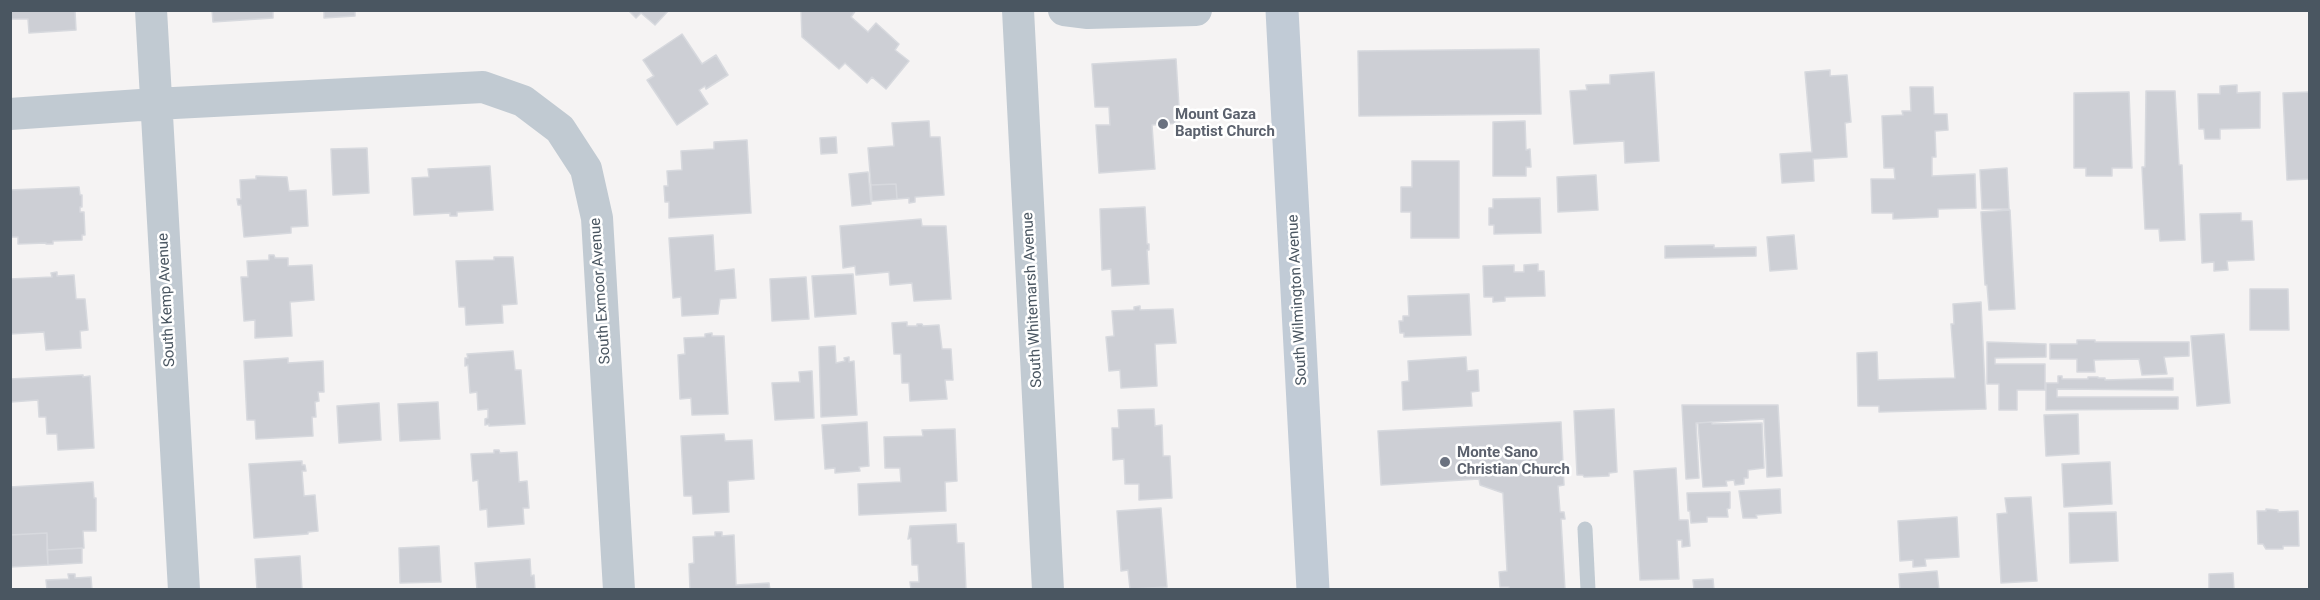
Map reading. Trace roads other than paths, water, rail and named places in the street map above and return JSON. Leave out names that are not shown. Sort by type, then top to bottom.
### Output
[{"type":"main road","name":"South Wilmington Avenue","points":[[1282,10],[1313,590]]},
{"type":"street","name":"South Kemp Avenue","points":[[151,10],[184,590]]},
{"type":"street","name":"South Whitemarsh Avenue","points":[[1018,10],[1048,590]]},
{"type":"street","points":[[1064,10],[1088,13],[1196,10]]},
{"type":"street","name":"South Exmoor Avenue","points":[[10,114],[483,87],[523,101],[560,129],[586,169],[597,218],[619,590]]},
{"type":"lane","points":[[1585,529],[1588,590]]},
{"type":"place","name":"Mount Gaza Baptist Church","points":[[1163,124]]},
{"type":"place","name":"Monte Sano Christian Church","points":[[1445,462]]}]
